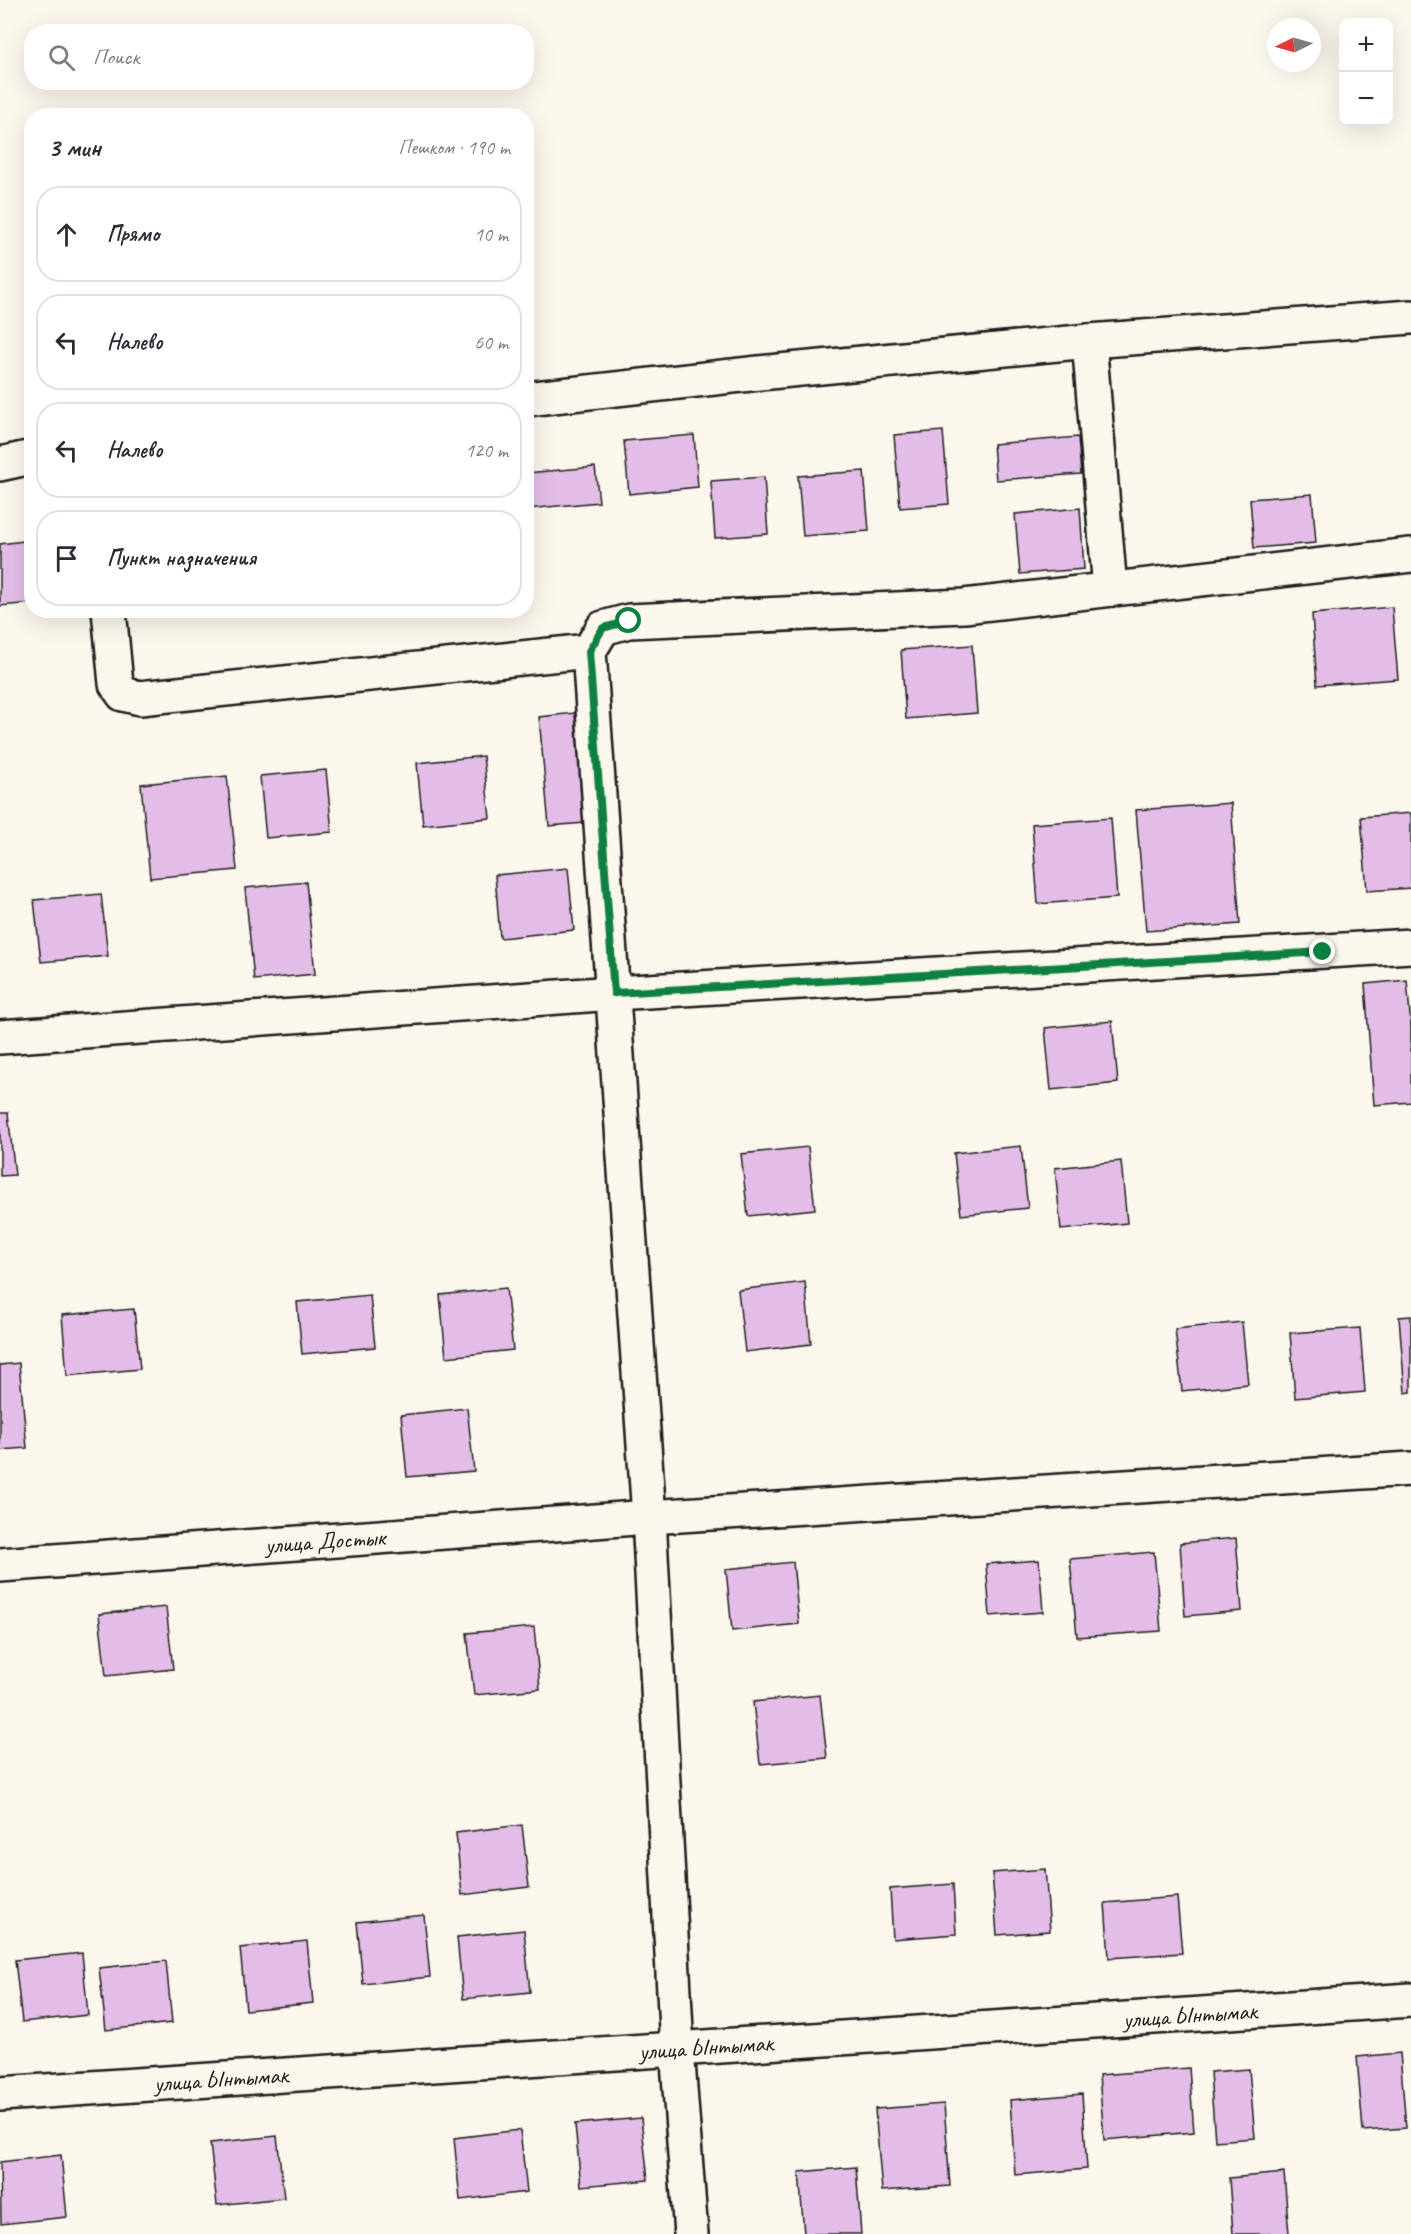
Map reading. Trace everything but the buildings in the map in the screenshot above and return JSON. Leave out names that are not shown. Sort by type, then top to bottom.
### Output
[{"type":"street","points":[[534,398],[759,373],[1089,341],[1411,317]]},
{"type":"street","points":[[1089,341],[1110,589]]},
{"type":"street","points":[[0,464],[24,460]]},
{"type":"street","points":[[691,2234],[677,2049],[649,1517],[589,651],[603,628],[629,621],[963,606],[1411,555]]},
{"type":"street","points":[[110,618],[116,684],[123,694],[140,698],[589,651]]},
{"type":"street","points":[[0,1037],[614,993],[1411,946]]},
{"type":"street","name":"улица Достык","points":[[0,1565],[649,1517],[1411,1470]]},
{"type":"street","name":"улица Ынтымак","points":[[0,2094],[1411,2000]]},
{"type":"route","points":[[629,621],[603,628],[589,651],[614,993],[1323,952]]}]
